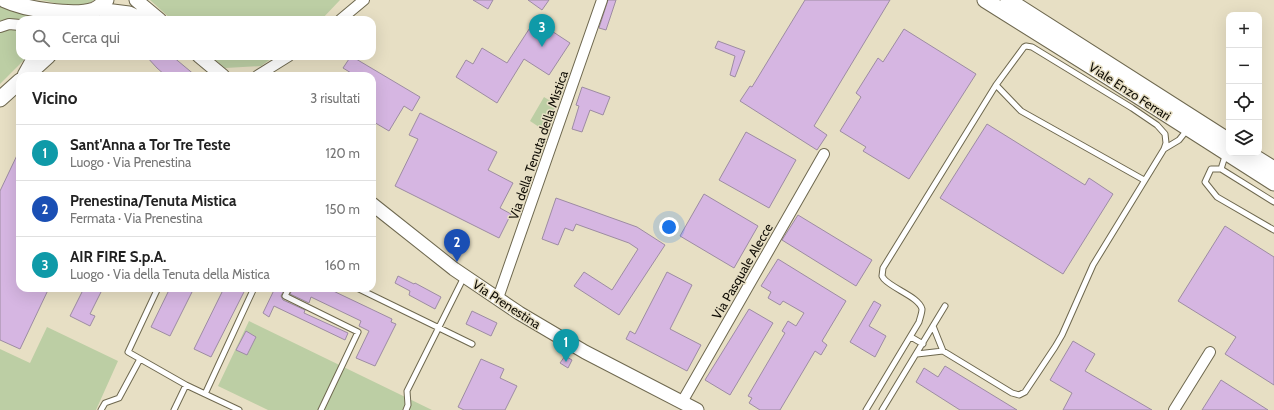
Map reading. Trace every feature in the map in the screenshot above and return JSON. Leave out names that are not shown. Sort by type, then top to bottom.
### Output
[{"type":"main road","points":[[5,0],[28,7],[68,12],[84,12],[97,9]]},
{"type":"main road","name":"Viale Enzo Ferrari","points":[[985,0],[1188,128],[1226,146]]},
{"type":"main road","name":"Viale Enzo Ferrari","points":[[1008,0],[1226,146]]},
{"type":"main road","points":[[30,72],[44,60]]},
{"type":"main road","points":[[0,98],[16,84]]},
{"type":"main road","name":"Viale Enzo Ferrari","points":[[1240,156],[1274,183]]},
{"type":"main road","points":[[1253,156],[1274,169]]},
{"type":"street","points":[[345,16],[364,0]]},
{"type":"street","name":"Via della Tenuta della Mistica","points":[[498,298],[602,0]]},
{"type":"street","points":[[139,1],[156,16]]},
{"type":"street","points":[[97,9],[129,13],[135,16]]},
{"type":"street","points":[[0,27],[9,24],[16,25]]},
{"type":"street","points":[[24,72],[31,60]]},
{"type":"street","points":[[204,60],[218,72]]},
{"type":"street","points":[[264,72],[283,60]]},
{"type":"street","name":"Via Pasquale Alecce","points":[[682,402],[824,154]]},
{"type":"street","name":"Via Prenestina","points":[[376,207],[464,276],[498,298],[585,352],[697,410]]},
{"type":"street","points":[[1174,410],[1210,352]]},
{"type":"lane","points":[[866,410],[911,336],[922,314],[921,307],[916,300],[884,280],[882,276],[883,268],[996,85],[1022,48],[1026,46],[1032,48],[1125,104],[1157,125],[1165,134],[1166,143],[1164,149],[1093,264],[1056,347],[1023,393],[1016,395],[1012,393],[943,351],[933,326]]},
{"type":"lane","points":[[996,85],[1021,111],[1144,180]]},
{"type":"lane","points":[[1164,149],[1179,140],[1188,128]]},
{"type":"lane","points":[[1221,169],[1226,153]]},
{"type":"lane","points":[[1274,202],[1221,169],[1211,169],[1205,182],[1218,197],[1274,230]]},
{"type":"lane","points":[[406,410],[408,405],[407,391],[464,276]]},
{"type":"lane","points":[[156,292],[128,352],[186,385],[239,410]]},
{"type":"lane","points":[[205,394],[252,292]]},
{"type":"lane","points":[[287,292],[285,296],[358,332],[321,410]]},
{"type":"lane","points":[[365,292],[472,344]]},
{"type":"lane","points":[[882,410],[945,306]]},
{"type":"lane","points":[[911,336],[923,344]]},
{"type":"lane","points":[[917,354],[943,351]]},
{"type":"lane","points":[[101,410],[105,403],[119,398],[140,359]]},
{"type":"lane","points":[[174,410],[186,385]]},
{"type":"green space","points":[[39,0],[94,0],[81,5],[67,5]]},
{"type":"green space","points":[[150,0],[340,0],[325,16],[168,16]]},
{"type":"green space","points":[[0,4],[56,16],[16,16],[16,19],[0,21]]},
{"type":"green space","points":[[13,27],[16,28],[16,60],[24,60],[0,84],[0,32]]},
{"type":"green space","points":[[216,60],[269,60],[261,66],[225,68]]},
{"type":"green space","points":[[544,97],[557,105],[542,129],[530,121]]},
{"type":"green space","points":[[249,321],[432,410],[268,410],[218,386]]},
{"type":"green space","points":[[47,327],[118,361],[96,410],[0,410],[0,349],[30,363]]},
{"type":"building","points":[[473,0],[493,0],[488,9]]},
{"type":"building","points":[[528,0],[549,0],[542,10]]},
{"type":"building","points":[[608,0],[616,0],[606,30],[599,28]]},
{"type":"building","points":[[805,0],[890,0],[814,126],[827,135],[817,150],[740,101],[750,86],[752,87]]},
{"type":"building","points":[[535,20],[570,43],[549,75],[524,59],[497,103],[456,77],[466,60],[473,64],[482,48],[507,63]]},
{"type":"building","points":[[904,29],[976,74],[909,179],[863,151],[866,147],[840,131],[861,97],[856,93],[878,58],[883,62]]},
{"type":"building","points":[[718,41],[745,51],[735,77],[730,75],[735,56],[715,48]]},
{"type":"building","points":[[150,60],[177,60],[191,72],[162,72]]},
{"type":"building","points":[[348,60],[358,60],[420,97],[412,111],[404,106],[389,131],[376,123],[376,72],[350,72],[343,68]]},
{"type":"building","points":[[582,87],[610,97],[603,115],[590,110],[582,132],[572,129],[579,106],[576,105]]},
{"type":"building","points":[[420,113],[497,152],[488,170],[513,183],[500,208],[511,214],[499,238],[395,186],[418,139],[409,135]]},
{"type":"building","points":[[987,124],[1085,185],[1089,178],[1113,194],[1063,274],[940,198]]},
{"type":"building","points":[[746,132],[796,160],[769,208],[719,180]]},
{"type":"building","points":[[16,157],[16,292],[47,292],[20,349],[0,340],[0,191]]},
{"type":"building","points":[[704,194],[758,226],[734,268],[680,236]]},
{"type":"building","points":[[556,198],[637,227],[665,245],[619,315],[574,286],[584,272],[612,290],[638,249],[629,243],[576,224],[573,231],[565,228],[558,245],[542,239]]},
{"type":"building","points":[[798,215],[872,260],[856,286],[782,240]]},
{"type":"building","points":[[1225,226],[1274,257],[1274,385],[1225,354],[1236,337],[1178,301]]},
{"type":"building","points":[[778,259],[846,301],[822,341],[827,345],[821,355],[815,351],[780,410],[760,410],[749,403],[752,398],[748,396],[785,333],[782,331],[788,321],[796,326],[804,313],[783,301],[780,305],[768,298],[771,292],[761,286]]},
{"type":"building","points":[[667,272],[692,285],[670,329],[701,345],[687,371],[626,339],[630,331],[635,334]]},
{"type":"building","points":[[398,276],[441,297],[435,309],[409,295],[410,291],[395,283]]},
{"type":"building","points":[[82,292],[101,292],[90,314],[95,316],[90,326],[70,316]]},
{"type":"building","points":[[168,292],[192,292],[170,336],[151,327]]},
{"type":"building","points":[[222,292],[244,292],[211,357],[194,349]]},
{"type":"building","points":[[273,292],[283,292],[281,296],[283,300],[305,310],[304,313],[348,333],[345,340],[274,306],[269,317],[263,313]]},
{"type":"building","points":[[291,292],[335,292],[392,319],[391,322],[396,324],[375,366],[356,358],[369,331],[359,326],[361,321],[311,297],[309,303],[290,294]]},
{"type":"building","points":[[874,301],[881,305],[869,326],[886,336],[875,357],[850,342]]},
{"type":"building","points":[[749,309],[773,323],[730,395],[705,380]]},
{"type":"building","points":[[472,311],[497,323],[491,336],[466,324]]},
{"type":"building","points":[[246,331],[256,337],[247,355],[236,350]]},
{"type":"building","points":[[1073,341],[1095,354],[1085,371],[1152,410],[1063,410],[1072,393],[1050,380]]},
{"type":"building","points":[[565,356],[572,360],[568,368],[560,363]]},
{"type":"building","points":[[481,359],[504,369],[500,378],[517,386],[505,410],[464,410],[458,407]]},
{"type":"building","points":[[945,366],[1017,410],[960,410],[916,382],[924,368],[938,377]]},
{"type":"building","points":[[1221,380],[1268,410],[1202,410]]},
{"type":"place","name":"AIR FIRE S.p.A.","points":[[542,47]]},
{"type":"place","name":"Prenestina/Tenuta Mistica","points":[[457,262]]},
{"type":"place","name":"Sant'Anna a Tor Tre Teste","points":[[566,362]]}]
